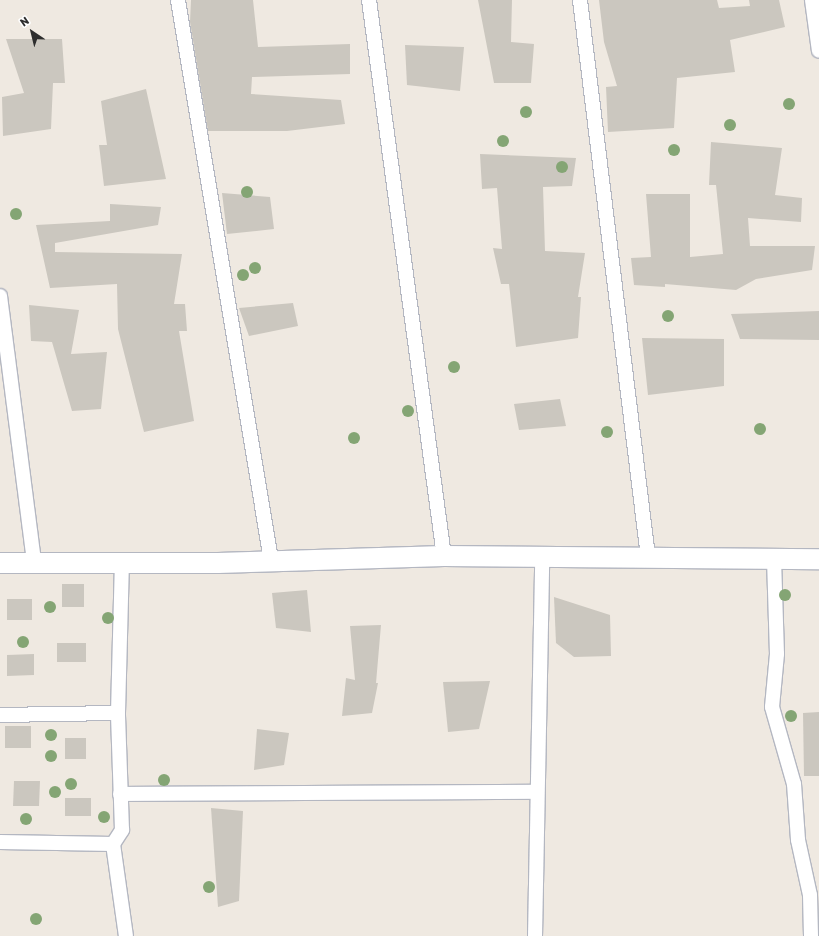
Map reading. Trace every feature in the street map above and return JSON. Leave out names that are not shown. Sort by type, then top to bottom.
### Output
[{"type":"street","points":[[178,0],[271,560]]},
{"type":"street","points":[[369,0],[444,556]]},
{"type":"street","points":[[580,0],[648,558]]},
{"type":"street","points":[[812,0],[819,51]]},
{"type":"street","points":[[0,296],[34,564]]},
{"type":"street","points":[[0,564],[444,556],[819,559]]},
{"type":"street","points":[[535,936],[542,557]]},
{"type":"street","points":[[774,559],[777,654],[772,707],[794,784],[798,840],[810,895],[812,936]]},
{"type":"street","points":[[122,563],[118,713],[122,830],[113,844],[126,936]]},
{"type":"street","points":[[0,715],[118,713]]},
{"type":"street","points":[[120,794],[538,792]]},
{"type":"street","points":[[0,842],[113,844]]},
{"type":"building","points":[[191,0],[253,0],[258,47],[350,44],[350,74],[252,77],[251,94],[341,100],[345,124],[287,131],[208,131],[190,22]]},
{"type":"building","points":[[478,0],[512,0],[511,42],[534,44],[531,83],[494,83]]},
{"type":"building","points":[[599,0],[717,0],[719,8],[750,6],[749,0],[779,0],[785,27],[730,40],[735,72],[677,78],[674,128],[608,132],[606,87],[617,86],[604,42]]},
{"type":"building","points":[[6,39],[62,39],[65,83],[53,83],[51,129],[3,136],[2,97],[24,93]]},
{"type":"building","points":[[405,45],[464,47],[460,91],[407,85]]},
{"type":"building","points":[[146,89],[166,179],[104,186],[99,145],[107,145],[101,101]]},
{"type":"building","points":[[711,142],[782,148],[775,195],[802,198],[801,222],[748,218],[750,246],[815,246],[812,270],[756,279],[736,290],[665,284],[665,287],[634,285],[631,258],[651,257],[646,194],[690,194],[690,257],[723,254],[716,185],[709,185]]},
{"type":"building","points":[[480,154],[576,158],[572,186],[543,187],[545,251],[585,253],[578,297],[581,297],[578,338],[516,347],[509,284],[501,284],[493,248],[502,249],[497,188],[482,189]]},
{"type":"building","points":[[222,193],[270,197],[274,229],[227,234]]},
{"type":"building","points":[[110,204],[161,207],[158,225],[55,243],[55,252],[182,254],[174,304],[185,304],[187,331],[179,331],[194,421],[144,432],[118,329],[117,284],[50,288],[36,225],[110,221]]},
{"type":"building","points":[[293,303],[298,326],[249,336],[239,308]]},
{"type":"building","points":[[29,305],[79,310],[71,354],[107,352],[101,409],[72,411],[52,342],[31,341]]},
{"type":"building","points":[[819,311],[819,340],[740,339],[731,314]]},
{"type":"building","points":[[642,338],[724,339],[724,386],[648,395]]},
{"type":"building","points":[[560,399],[566,426],[519,430],[514,404]]},
{"type":"building","points":[[62,584],[84,584],[84,607],[62,607]]},
{"type":"building","points":[[307,590],[311,632],[276,628],[272,593]]},
{"type":"building","points":[[554,597],[610,615],[611,656],[574,657],[556,643]]},
{"type":"building","points":[[7,599],[32,599],[32,620],[7,620]]},
{"type":"building","points":[[381,625],[376,683],[378,683],[372,713],[342,716],[346,678],[355,680],[350,626]]},
{"type":"building","points":[[57,643],[86,643],[86,662],[57,662]]},
{"type":"building","points":[[34,654],[34,675],[7,676],[7,655]]},
{"type":"building","points":[[490,681],[479,729],[448,732],[443,682]]},
{"type":"building","points":[[819,712],[819,776],[804,776],[803,713]]},
{"type":"building","points":[[5,726],[31,726],[31,748],[5,748]]},
{"type":"building","points":[[257,729],[289,733],[284,765],[254,770]]},
{"type":"building","points":[[65,738],[86,738],[86,759],[65,759]]},
{"type":"building","points":[[14,781],[40,781],[39,806],[13,806]]},
{"type":"building","points":[[65,798],[91,798],[91,816],[65,816]]},
{"type":"building","points":[[211,808],[243,811],[239,901],[218,907]]}]
